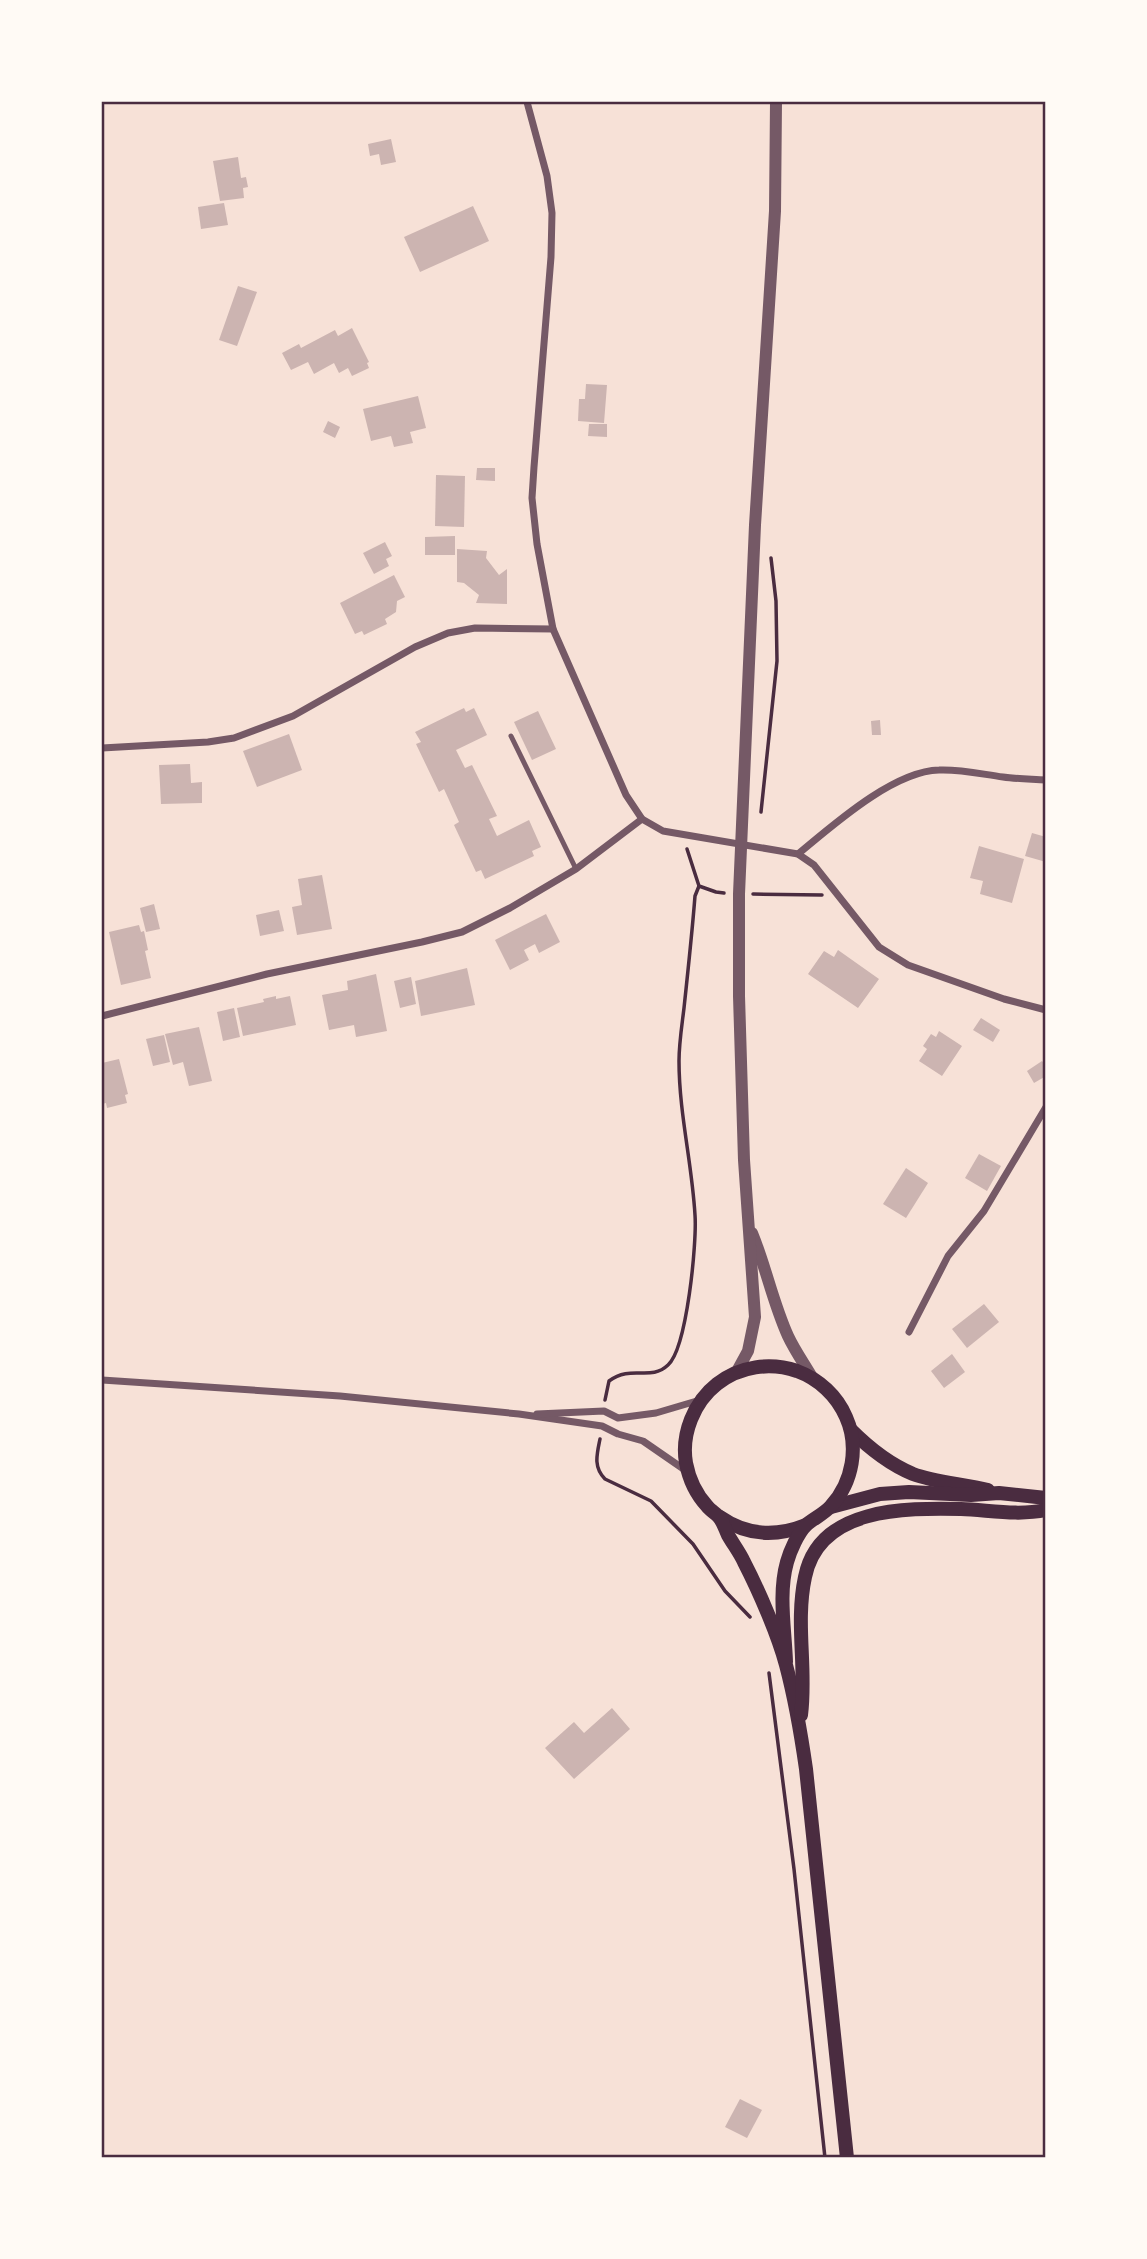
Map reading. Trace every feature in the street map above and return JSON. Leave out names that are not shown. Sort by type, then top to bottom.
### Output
[{"type":"main road","points":[[719,1517],[747,1531],[792,1531],[807,1525],[831,1507],[844,1489],[851,1468],[853,1446],[850,1430],[838,1402],[831,1393],[813,1379],[788,1368],[762,1366],[736,1373],[717,1384],[702,1400],[687,1434],[688,1472],[698,1494],[719,1517],[744,1561],[786,1662]]},
{"type":"main road","points":[[850,1430],[886,1460],[914,1474],[999,1493],[1045,1498]]},
{"type":"main road","points":[[831,1507],[880,1494],[999,1493]]},
{"type":"main road","points":[[800,1727],[804,1694],[801,1605],[805,1576],[810,1559],[833,1531],[858,1519],[896,1510],[963,1509],[1008,1513],[1045,1510]]},
{"type":"main road","points":[[807,1525],[787,1562],[783,1590],[786,1662],[800,1727],[822,1900],[847,2158]]},
{"type":"street","points":[[527,102],[545,164],[552,213],[533,498],[537,544],[553,629],[626,795],[642,819],[663,831],[798,854],[814,865],[879,947],[908,965],[1003,999],[1045,1010]]},
{"type":"street","points":[[736,1373],[748,1351],[755,1317],[744,1160],[739,996],[741,844],[755,525],[775,211],[776,102]]},
{"type":"street","points":[[102,748],[234,738],[293,716],[415,648],[449,633],[475,628],[553,629]]},
{"type":"street","points":[[798,854],[857,805],[910,776],[935,769],[1045,780]]},
{"type":"street","points":[[102,1016],[267,974],[462,932],[510,908],[576,869],[642,819]]},
{"type":"street","points":[[909,1332],[948,1256],[984,1211],[1045,1107]]},
{"type":"street","points":[[750,1230],[762,1256],[789,1338],[813,1379]]},
{"type":"street","points":[[102,1380],[340,1396],[519,1414],[602,1426],[643,1441],[688,1472]]},
{"type":"street","points":[[519,1414],[604,1411],[618,1418],[656,1413],[702,1400]]},
{"type":"lane","points":[[511,736],[576,869]]},
{"type":"path","points":[[760,847],[762,792],[777,661],[776,601],[771,555]]},
{"type":"building","points":[[391,139],[396,162],[381,165],[379,154],[370,156],[368,144]]},
{"type":"building","points":[[238,157],[241,178],[246,177],[248,187],[243,188],[244,198],[220,201],[213,161]]},
{"type":"building","points":[[224,203],[228,225],[201,229],[198,207]]},
{"type":"building","points":[[473,206],[489,241],[420,272],[404,237]]},
{"type":"building","points":[[238,286],[257,292],[237,346],[219,340]]},
{"type":"building","points":[[352,328],[369,362],[369,368],[352,376],[348,368],[339,373],[334,363],[314,374],[308,362],[291,370],[282,353],[299,344],[301,348],[335,330],[338,336]]},
{"type":"building","points":[[586,384],[607,385],[604,423],[578,421],[579,399],[585,399]]},
{"type":"building","points":[[418,396],[426,428],[410,432],[413,443],[394,447],[391,436],[371,441],[363,409]]},
{"type":"building","points":[[328,421],[340,427],[335,438],[323,432]]},
{"type":"building","points":[[589,424],[607,424],[607,437],[588,436]]},
{"type":"building","points":[[477,468],[495,468],[495,481],[476,480]]},
{"type":"building","points":[[436,475],[465,476],[464,527],[435,526]]},
{"type":"building","points":[[455,536],[455,555],[425,555],[425,537]]},
{"type":"building","points":[[385,542],[392,556],[386,559],[389,566],[374,574],[363,553]]},
{"type":"building","points":[[457,549],[487,551],[486,558],[499,575],[507,569],[507,604],[476,603],[479,595],[464,583],[457,582]]},
{"type":"building","points":[[394,575],[405,597],[397,601],[396,612],[385,619],[387,624],[364,635],[362,631],[355,634],[340,603]]},
{"type":"building","points":[[464,708],[466,712],[474,708],[487,735],[456,750],[465,768],[472,765],[497,816],[489,819],[497,836],[529,820],[541,847],[532,851],[534,856],[485,879],[481,870],[476,872],[454,825],[459,822],[444,789],[439,792],[416,744],[421,742],[415,732]]},
{"type":"building","points":[[538,711],[556,749],[532,760],[514,722]]},
{"type":"building","points":[[880,720],[881,735],[872,735],[871,721]]},
{"type":"building","points":[[289,734],[302,770],[257,787],[243,751]]},
{"type":"building","points":[[190,764],[191,783],[202,782],[202,803],[161,804],[159,765]]},
{"type":"building","points":[[1032,833],[1046,837],[1046,862],[1025,856]]},
{"type":"building","points":[[979,846],[1024,859],[1012,903],[980,894],[983,881],[970,878]]},
{"type":"building","points":[[322,875],[332,929],[297,935],[292,907],[302,905],[298,879]]},
{"type":"building","points":[[154,904],[160,929],[146,932],[140,908]]},
{"type":"building","points":[[279,910],[284,931],[260,936],[256,915]]},
{"type":"building","points":[[546,914],[560,942],[539,953],[535,944],[524,950],[529,960],[510,970],[495,940]]},
{"type":"building","points":[[139,925],[141,932],[144,931],[151,978],[121,985],[109,932]]},
{"type":"building","points":[[838,950],[879,979],[858,1008],[808,974],[824,951],[834,957]]},
{"type":"building","points":[[467,968],[475,1005],[421,1016],[415,981]]},
{"type":"building","points":[[376,974],[387,1031],[356,1037],[354,1025],[329,1030],[322,995],[348,990],[347,981]]},
{"type":"building","points":[[411,977],[416,1004],[400,1008],[394,981]]},
{"type":"building","points":[[276,996],[276,999],[290,996],[296,1025],[243,1036],[237,1008],[264,1002],[263,999]]},
{"type":"building","points":[[234,1008],[240,1037],[223,1041],[217,1012]]},
{"type":"building","points":[[981,1018],[1000,1030],[993,1042],[973,1030]]},
{"type":"building","points":[[199,1027],[212,1081],[189,1086],[183,1062],[173,1065],[165,1034]]},
{"type":"building","points":[[939,1031],[962,1046],[942,1076],[919,1061],[927,1049],[923,1046],[931,1034],[936,1037]]},
{"type":"building","points":[[164,1035],[170,1062],[153,1066],[146,1039]]},
{"type":"building","points":[[119,1059],[128,1094],[125,1095],[127,1103],[107,1108],[106,1103],[102,1104],[102,1063]]},
{"type":"building","points":[[1042,1061],[1046,1066],[1046,1076],[1034,1083],[1027,1071]]},
{"type":"building","points":[[979,1154],[1001,1166],[987,1191],[965,1178]]},
{"type":"building","points":[[906,1168],[928,1183],[906,1218],[883,1204]]},
{"type":"building","points":[[984,1304],[999,1322],[967,1348],[952,1329]]},
{"type":"building","points":[[952,1354],[965,1372],[944,1388],[931,1371]]},
{"type":"building","points":[[612,1708],[630,1729],[574,1779],[545,1748],[574,1722],[584,1733]]},
{"type":"building","points":[[740,2099],[762,2110],[747,2138],[725,2127]]}]
